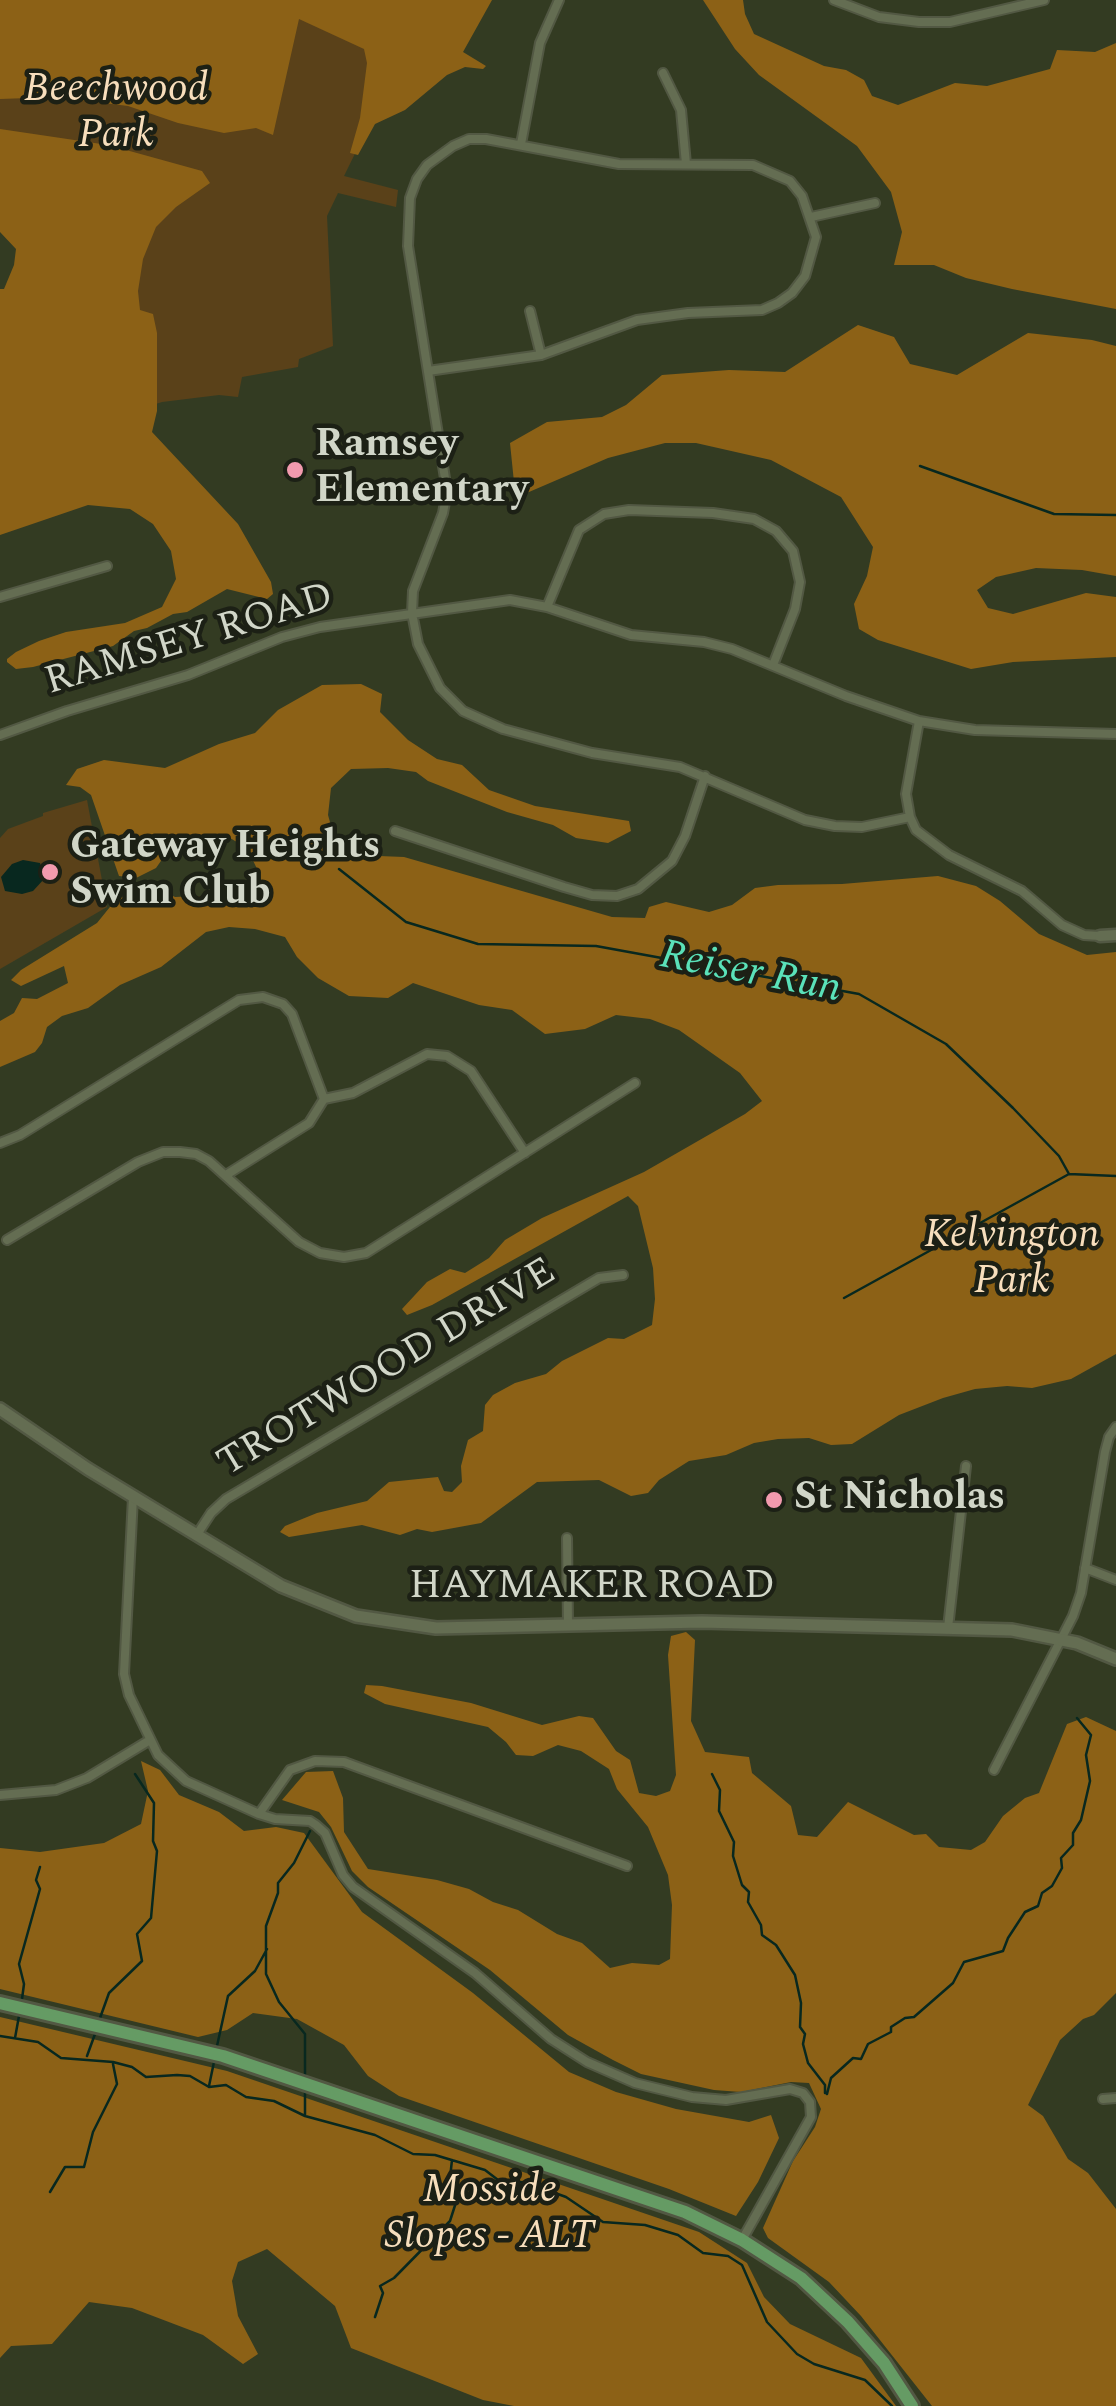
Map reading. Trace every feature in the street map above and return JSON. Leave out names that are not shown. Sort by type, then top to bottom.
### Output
[{"type":"main road","name":"HAYMAKER ROAD","points":[[0,1409],[133,1497],[280,1586],[356,1616],[436,1628],[702,1622],[1012,1630],[1064,1639],[1116,1659]]},
{"type":"main road","points":[[0,2003],[224,2056],[685,2212],[742,2240],[801,2278],[884,2363],[912,2406]]},
{"type":"street","points":[[521,144],[540,43],[559,0]]},
{"type":"street","points":[[834,0],[879,17],[919,22],[950,22],[1044,0]]},
{"type":"street","points":[[663,73],[681,110],[686,164]]},
{"type":"street","points":[[428,371],[541,355],[636,320],[762,310],[778,303],[792,293],[807,270],[816,237],[802,196],[790,181],[753,165],[619,164],[521,144],[469,139],[439,154],[417,179],[410,199],[408,246],[447,491],[443,513],[413,591],[412,613],[426,662],[440,688],[463,711],[503,730],[552,744],[680,767],[805,820],[862,827],[910,817]]},
{"type":"street","points":[[811,217],[875,203]]},
{"type":"street","points":[[530,310],[541,355]]},
{"type":"street","points":[[547,607],[579,530],[604,514],[629,510],[713,513],[754,519],[776,531],[794,551],[800,582],[795,609],[773,665]]},
{"type":"street","points":[[0,597],[108,566]]},
{"type":"street","name":"RAMSEY ROAD","points":[[0,736],[67,711],[188,675],[282,637],[320,627],[510,600],[547,607],[632,635],[704,642],[919,720],[975,730],[1116,734]]},
{"type":"street","points":[[919,720],[908,776],[910,817],[926,841],[1022,891],[1071,930],[1084,936],[1116,934]]},
{"type":"street","points":[[395,832],[564,888],[617,896],[638,889],[672,862],[705,776]]},
{"type":"street","points":[[0,1144],[239,1000],[253,996],[284,1004],[292,1014],[324,1099]]},
{"type":"street","points":[[226,1174],[309,1123],[324,1099],[352,1093],[427,1054],[447,1056],[471,1071],[525,1153]]},
{"type":"street","points":[[8,1240],[163,1152],[196,1154],[226,1174],[299,1242],[320,1254],[344,1257],[382,1245],[635,1083]]},
{"type":"street","name":"TROTWOOD DRIVE","points":[[196,1536],[211,1513],[226,1500],[599,1278],[623,1274]]},
{"type":"street","points":[[994,1770],[1064,1639],[1081,1593],[1105,1452],[1116,1427]]},
{"type":"street","points":[[948,1628],[966,1466]]},
{"type":"street","points":[[133,1497],[124,1674],[129,1695],[158,1756],[186,1781],[259,1814],[316,1825],[325,1834],[343,1875],[353,1887],[475,1973],[551,2039],[588,2062],[636,2083],[692,2096],[726,2100],[790,2089],[803,2092],[810,2102],[810,2117],[742,2240]]},
{"type":"street","points":[[567,1538],[568,1625]]},
{"type":"street","points":[[1085,1568],[1116,1580]]},
{"type":"street","points":[[0,1794],[56,1790],[87,1778],[150,1740]]},
{"type":"street","points":[[259,1814],[290,1770],[315,1761],[344,1762],[627,1866]]},
{"type":"street","points":[[1103,2098],[1116,2098]]},
{"type":"green space","name":"Beechwood Park","points":[[0,0],[480,0],[370,123],[344,176],[398,190],[396,207],[338,193],[327,216],[333,346],[299,359],[298,367],[242,377],[238,397],[219,395],[162,402],[41,441],[43,261],[0,226]]},
{"type":"green space","points":[[0,0],[492,0],[463,52],[486,66],[465,67],[447,75],[405,110],[375,124],[358,155],[350,153],[360,118],[367,63],[364,49],[299,19],[273,135],[256,128],[224,133],[128,106],[56,97],[0,99]]},
{"type":"green space","points":[[703,0],[743,0],[754,34],[824,66],[846,70],[864,80],[872,96],[898,105],[955,83],[987,86],[1050,69],[1057,50],[1095,52],[1116,43],[1116,309],[966,278],[934,265],[894,265],[902,232],[891,192],[857,146],[759,75],[735,49]]},
{"type":"green space","points":[[0,129],[108,145],[202,171],[210,183],[156,227],[143,259],[138,291],[140,310],[153,314],[157,333],[157,411],[152,432],[238,524],[271,582],[273,594],[267,599],[227,589],[187,612],[134,631],[113,646],[33,667],[16,669],[7,662],[16,652],[39,641],[66,632],[125,623],[162,607],[176,579],[171,551],[153,524],[130,509],[88,505],[0,535],[0,289],[4,289],[14,265],[16,249],[0,232]]},
{"type":"green space","points":[[858,325],[894,337],[910,364],[957,375],[1028,333],[1116,346],[1116,576],[1036,568],[996,577],[977,590],[988,608],[1013,614],[1086,593],[1116,597],[1116,657],[1013,662],[971,669],[878,640],[859,629],[854,604],[867,576],[873,547],[841,497],[771,460],[696,443],[665,443],[608,458],[522,495],[515,492],[510,443],[547,422],[602,417],[626,405],[662,375],[729,370],[785,372]]},
{"type":"green space","name":"Kelvington Park","points":[[361,684],[382,694],[380,712],[408,740],[437,759],[462,765],[489,790],[535,806],[629,821],[631,831],[608,843],[576,838],[553,825],[507,812],[428,781],[416,772],[351,769],[331,788],[328,815],[337,847],[404,857],[612,917],[645,918],[649,907],[666,902],[709,912],[732,905],[755,888],[778,885],[938,876],[976,886],[1039,934],[1087,955],[1116,952],[1116,1354],[1071,1379],[1032,1388],[975,1389],[943,1398],[899,1415],[852,1444],[831,1445],[809,1438],[778,1439],[754,1443],[726,1455],[689,1461],[659,1480],[648,1493],[631,1496],[599,1480],[537,1482],[481,1523],[432,1532],[417,1529],[400,1535],[362,1525],[289,1537],[280,1532],[285,1526],[317,1513],[367,1501],[389,1482],[438,1477],[444,1491],[452,1492],[462,1482],[461,1466],[468,1440],[483,1431],[485,1405],[493,1395],[515,1383],[546,1374],[562,1361],[608,1338],[624,1339],[652,1325],[653,1268],[638,1206],[628,1196],[432,1305],[407,1315],[402,1309],[427,1282],[450,1269],[465,1273],[489,1258],[505,1240],[542,1218],[644,1172],[762,1101],[740,1073],[679,1030],[650,1019],[616,1015],[585,1029],[545,1034],[512,1010],[479,1005],[413,983],[388,998],[349,996],[318,978],[297,957],[285,937],[229,927],[206,932],[161,967],[120,985],[88,1008],[62,1016],[47,1027],[35,1052],[0,1067],[0,1021],[14,1013],[22,998],[37,999],[68,983],[64,966],[21,986],[11,980],[21,970],[97,923],[114,902],[132,891],[154,885],[175,897],[197,896],[232,903],[251,900],[259,873],[247,848],[230,838],[175,841],[156,868],[136,878],[119,876],[91,795],[80,787],[66,785],[77,769],[104,760],[165,768],[255,733],[278,710],[322,685]]},
{"type":"green space","name":"Gateway Heights Swim Club","points":[[87,800],[107,907],[0,969],[0,838],[8,829],[43,813]]},
{"type":"green space","points":[[686,1632],[695,1640],[691,1721],[705,1752],[749,1757],[752,1773],[791,1806],[798,1835],[817,1837],[848,1802],[914,1835],[926,1834],[939,1847],[971,1850],[985,1842],[1003,1816],[1025,1798],[1039,1793],[1067,1724],[1086,1717],[1116,1731],[1116,1993],[1060,2040],[1028,2105],[1043,2116],[1068,2159],[1088,2173],[1116,2209],[1116,2406],[932,2406],[829,2282],[768,2238],[763,2228],[821,2109],[809,2083],[791,2082],[741,2092],[714,2090],[641,2074],[613,2060],[568,2035],[490,1970],[368,1887],[352,1871],[331,1827],[319,1812],[282,1800],[306,1772],[333,1771],[343,1798],[344,1832],[368,1869],[469,1889],[582,1943],[610,1968],[632,1963],[659,1965],[670,1959],[672,1905],[668,1875],[648,1827],[617,1789],[609,1769],[581,1751],[558,1745],[533,1756],[516,1755],[488,1727],[385,1704],[364,1693],[366,1685],[382,1686],[471,1703],[542,1725],[579,1716],[593,1718],[616,1751],[630,1760],[639,1793],[656,1796],[670,1791],[676,1775],[668,1655],[671,1636]]},
{"type":"green space","points":[[141,1761],[160,1770],[179,1795],[219,1812],[244,1831],[276,1827],[304,1833],[362,1912],[473,1993],[569,2072],[616,2092],[676,2109],[749,2122],[771,2115],[779,2138],[736,2216],[399,2096],[368,2076],[344,2045],[297,2019],[253,2013],[227,2030],[198,2037],[0,1989],[0,1848],[40,1852],[104,1843],[141,1824],[148,1791]]},
{"type":"green space","name":"Mosside Slopes - ALT","points":[[0,2017],[227,2071],[699,2232],[747,2263],[764,2297],[790,2324],[861,2358],[896,2406],[514,2406],[483,2400],[351,2348],[335,2306],[267,2249],[238,2262],[232,2281],[238,2316],[258,2354],[243,2364],[203,2335],[132,2308],[89,2302],[52,2344],[11,2346],[0,2358]]},
{"type":"water","points":[[23,860],[40,863],[45,878],[33,891],[5,891],[1,877],[12,864]]},
{"type":"waterway","points":[[920,466],[1054,514],[1116,515]]},
{"type":"waterway","name":"Reiser Run","points":[[339,869],[406,922],[478,944],[596,946],[859,994],[946,1044],[1059,1156],[1069,1174]]},
{"type":"waterway","points":[[844,1298],[1069,1174],[1116,1176]]},
{"type":"waterway","points":[[827,2094],[831,2078],[853,2058],[861,2059],[868,2044],[891,2032],[891,2027],[905,2018],[914,2017],[953,1983],[964,1962],[1003,1951],[1025,1912],[1038,1906],[1042,1893],[1052,1886],[1062,1868],[1061,1858],[1073,1845],[1073,1833],[1081,1820],[1090,1781],[1086,1755],[1091,1735],[1077,1718]]},
{"type":"waterway","points":[[100,2018],[109,1993],[142,1961],[137,1934],[151,1918],[157,1851],[153,1841],[154,1803],[135,1774]]},
{"type":"waterway","points":[[712,1774],[720,1790],[719,1811],[734,1842],[733,1856],[742,1885],[749,1892],[748,1902],[762,1935],[776,1945],[795,1975],[801,2003],[800,2027],[805,2034],[803,2044],[808,2063],[825,2085],[825,2093]]},
{"type":"waterway","points":[[305,2075],[305,2034],[279,2002],[266,1974],[266,1926],[278,1883],[294,1863],[310,1831]]},
{"type":"waterway","points":[[22,1999],[24,1984],[19,1964],[40,1889],[36,1880],[40,1867]]},
{"type":"waterway","points":[[217,2046],[228,1996],[255,1971],[267,1949]]},
{"type":"waterway","points":[[15,2038],[19,2016]]},
{"type":"waterway","points":[[87,2056],[95,2034]]},
{"type":"waterway","points":[[0,2036],[38,2042],[61,2058],[132,2067],[146,2077],[190,2076],[209,2087],[226,2085],[246,2097],[274,2101],[305,2116],[375,2135],[413,2154],[435,2155],[485,2170],[502,2183],[525,2182],[566,2197],[603,2222],[645,2225],[678,2235],[703,2253],[728,2256],[742,2265],[767,2322],[797,2354],[814,2364],[865,2380],[892,2406]]},
{"type":"waterway","points":[[209,2086],[214,2062]]},
{"type":"waterway","points":[[50,2192],[65,2167],[84,2167],[93,2132],[117,2084],[113,2064]]},
{"type":"waterway","points":[[305,2092],[305,2116]]},
{"type":"waterway","points":[[375,2317],[383,2293],[380,2286],[394,2278],[450,2221],[458,2196],[450,2178],[452,2160]]},
{"type":"place","name":"Ramsey Elementary","points":[[295,470]]},
{"type":"place","name":"Gateway Heights Swim Club","points":[[50,872]]},
{"type":"place","name":"St Nicholas","points":[[774,1500]]}]
